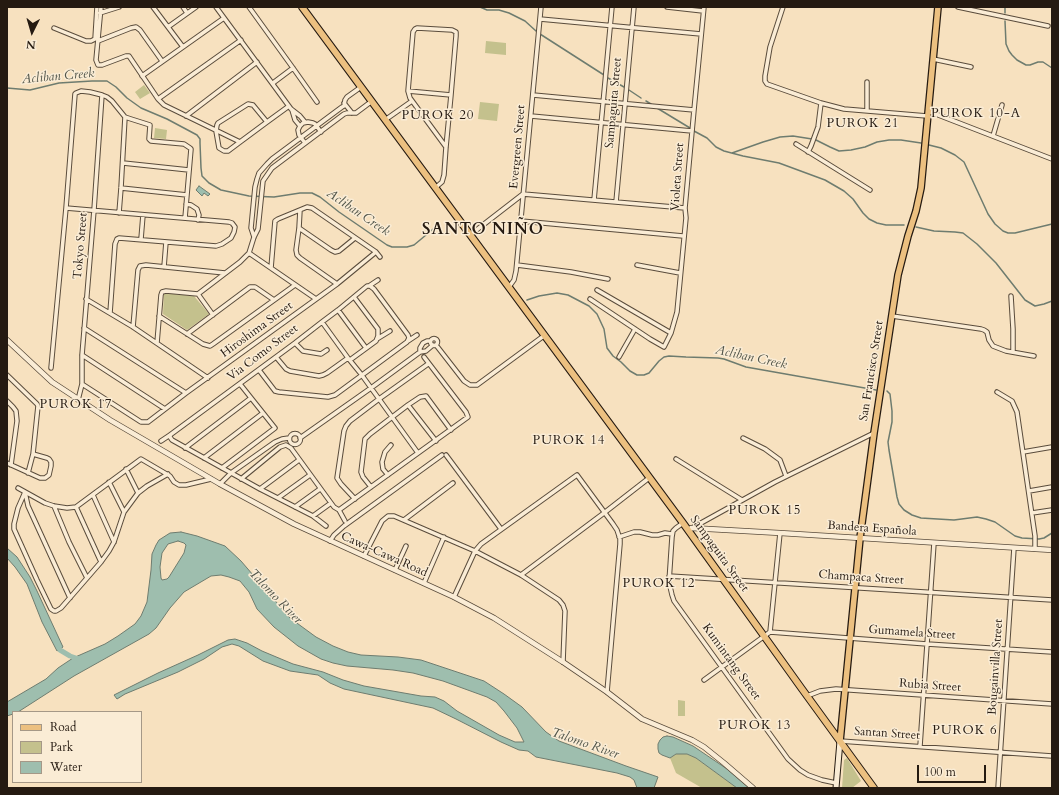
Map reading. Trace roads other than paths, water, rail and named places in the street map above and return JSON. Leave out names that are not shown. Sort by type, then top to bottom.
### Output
[{"type":"highway","name":"Sampaguita Street","points":[[302,7],[683,523],[690,529],[723,579],[874,788]]},
{"type":"main road","name":"San Francisco Street","points":[[840,741],[860,538],[874,433],[901,263],[920,198],[938,7]]},
{"type":"main road","points":[[836,786],[840,741]]},
{"type":"street","points":[[54,28],[86,41],[91,41],[95,39],[97,7]]},
{"type":"street","points":[[101,7],[96,60],[98,65],[127,56],[130,58],[158,99],[168,108],[240,142]]},
{"type":"street","points":[[100,14],[120,7]]},
{"type":"street","points":[[153,7],[183,47]]},
{"type":"street","points":[[183,7],[187,13]]},
{"type":"street","points":[[168,27],[196,7]]},
{"type":"street","points":[[216,7],[290,107],[305,122],[313,123],[321,132]]},
{"type":"street","points":[[249,7],[317,102]]},
{"type":"street","name":"Evergreen Street","points":[[509,286],[514,280],[517,265],[540,7]]},
{"type":"street","points":[[594,200],[612,7]]},
{"type":"street","name":"Sampaguita Street","points":[[616,202],[634,7]]},
{"type":"street","points":[[667,7],[704,9]]},
{"type":"street","points":[[783,7],[770,47],[765,76],[765,81],[770,85],[821,103],[844,109],[927,114],[993,136],[1052,159]]},
{"type":"street","points":[[958,7],[1048,26]]},
{"type":"street","name":"Violeta Street","points":[[635,329],[664,346],[671,333],[677,312],[686,218],[685,208],[704,9]]},
{"type":"street","points":[[142,76],[224,18]]},
{"type":"street","points":[[540,19],[701,34]]},
{"type":"street","points":[[98,41],[136,27],[140,30],[162,62]]},
{"type":"street","points":[[435,188],[442,182],[443,179],[451,95],[456,32],[452,30],[415,28],[408,91],[412,101],[446,147]]},
{"type":"street","points":[[158,99],[240,40]]},
{"type":"street","points":[[933,59],[971,67]]},
{"type":"street","points":[[186,116],[257,62]]},
{"type":"street","points":[[273,83],[294,68]]},
{"type":"street","points":[[867,82],[867,111]]},
{"type":"street","points":[[254,237],[251,228],[255,187],[257,179],[263,168],[276,156],[344,106],[344,100],[361,87]]},
{"type":"street","points":[[408,91],[451,95]]},
{"type":"street","points":[[51,368],[76,93],[81,92],[102,95],[110,99],[125,117],[150,125],[149,138],[151,141],[184,144],[191,149],[185,218]]},
{"type":"street","name":"Tokyo Street","points":[[78,400],[82,384],[82,355],[102,95]]},
{"type":"street","points":[[533,95],[694,110]]},
{"type":"street","points":[[157,343],[162,292],[198,294],[240,262],[249,253],[258,229],[263,181],[268,173],[280,162],[344,114],[357,112],[372,101]]},
{"type":"street","points":[[386,120],[412,101]]},
{"type":"street","points":[[344,103],[352,113]]},
{"type":"street","points":[[808,152],[818,126],[821,103]]},
{"type":"street","points":[[267,122],[253,105],[248,104],[218,123],[216,131],[218,146],[222,151],[228,151],[290,107]]},
{"type":"street","points":[[993,136],[1002,105]]},
{"type":"street","points":[[290,107],[295,120],[300,126]]},
{"type":"street","points":[[531,116],[692,131]]},
{"type":"street","points":[[119,212],[125,117]]},
{"type":"street","points":[[305,122],[298,130],[305,143]]},
{"type":"street","points":[[796,144],[870,190]]},
{"type":"street","points":[[276,156],[280,162]]},
{"type":"street","points":[[123,163],[189,170]]},
{"type":"street","points":[[257,179],[263,181]]},
{"type":"street","points":[[121,188],[187,195]]},
{"type":"street","points":[[470,235],[523,194],[685,208]]},
{"type":"street","points":[[186,204],[197,209],[199,215],[198,220]]},
{"type":"street","points":[[271,268],[275,221],[278,218],[307,207],[312,208],[380,256]]},
{"type":"street","points":[[66,208],[229,222],[234,224],[234,232],[230,238],[222,244],[216,246],[141,239],[117,239],[115,244],[110,313]]},
{"type":"street","points":[[300,210],[296,250],[297,255],[338,284]]},
{"type":"street","points":[[141,239],[142,215]]},
{"type":"street","points":[[521,221],[684,236]]},
{"type":"street","points":[[299,228],[335,252],[339,251],[355,238]]},
{"type":"street","points":[[164,267],[166,242]]},
{"type":"street","name":"Hiroshima Street","points":[[82,384],[141,422],[148,422],[338,284],[376,252]]},
{"type":"street","points":[[249,253],[316,299]]},
{"type":"street","points":[[133,327],[138,270],[140,266],[146,265],[225,273]]},
{"type":"street","points":[[517,265],[571,272],[608,279]]},
{"type":"street","points":[[637,265],[680,272]]},
{"type":"street","name":"Via Como Street","points":[[161,441],[170,436],[259,370],[368,286],[378,280]]},
{"type":"street","points":[[159,316],[207,346],[213,344],[295,285]]},
{"type":"street","points":[[368,286],[374,289],[408,335],[409,338],[405,343]]},
{"type":"street","points":[[187,334],[250,287],[258,289],[274,300]]},
{"type":"street","points":[[597,290],[671,333]]},
{"type":"street","points":[[198,294],[213,315]]},
{"type":"street","points":[[1011,296],[1013,352]]},
{"type":"street","points":[[354,297],[378,329],[377,339]]},
{"type":"street","points":[[86,299],[133,327],[208,378]]},
{"type":"street","points":[[590,299],[635,329],[619,357]]},
{"type":"street","points":[[338,310],[366,348]]},
{"type":"street","points":[[892,316],[981,329],[987,332],[989,340],[993,346],[1034,356]]},
{"type":"street","points":[[322,322],[418,453]]},
{"type":"street","points":[[84,328],[186,393]]},
{"type":"street","points":[[276,357],[286,369],[290,371],[319,376],[327,373],[366,348],[390,330]]},
{"type":"street","points":[[259,370],[275,391],[325,398],[335,395],[361,374],[416,335]]},
{"type":"street","points":[[430,341],[430,343],[434,345],[464,381],[470,385],[477,385],[545,335]]},
{"type":"street","points":[[289,438],[290,443],[295,445],[299,443],[300,438],[420,352],[426,351],[434,345],[437,342],[435,338],[423,343],[420,352]]},
{"type":"street","name":"Cawa-Cawa Road","points":[[7,340],[47,378],[110,420],[211,479],[294,524],[454,597],[494,618],[607,692],[642,719],[692,740],[724,762],[753,788]]},
{"type":"street","points":[[295,343],[303,351],[321,354],[327,350]]},
{"type":"street","points":[[82,355],[165,409]]},
{"type":"street","points":[[339,510],[468,417],[466,412],[424,357]]},
{"type":"street","points":[[355,499],[341,484],[337,477],[346,426],[350,421],[379,399],[428,364]]},
{"type":"street","points":[[7,375],[38,406],[33,454],[28,473]]},
{"type":"street","points":[[222,468],[275,428],[240,384]]},
{"type":"street","points":[[998,392],[1012,400],[1015,405],[1029,491],[1035,536],[1035,549]]},
{"type":"street","points":[[371,488],[361,474],[364,443],[370,434],[391,417],[420,396],[426,396],[451,430]]},
{"type":"street","points":[[185,448],[251,398]]},
{"type":"street","points":[[7,401],[13,407],[17,416],[17,427],[9,464],[40,478],[45,478],[49,475],[50,471],[51,466],[49,459],[33,454]]},
{"type":"street","points":[[408,405],[436,440]]},
{"type":"street","points":[[204,458],[262,413]]},
{"type":"street","points":[[690,529],[786,476],[874,433]]},
{"type":"street","points":[[220,484],[231,473],[275,442],[289,438],[294,434],[298,434],[300,438]]},
{"type":"street","points":[[170,436],[172,440],[185,448],[313,516],[326,526]]},
{"type":"street","points":[[743,438],[765,449],[780,460],[786,476]]},
{"type":"street","points":[[241,479],[280,447],[286,445],[291,448],[320,489],[336,509],[339,510],[345,521]]},
{"type":"street","points":[[388,475],[383,469],[382,462],[385,452],[391,445]]},
{"type":"street","points":[[1023,452],[1052,447]]},
{"type":"street","points":[[330,541],[344,526],[442,454]]},
{"type":"street","points":[[446,455],[501,529]]},
{"type":"street","points":[[676,458],[742,500]]},
{"type":"street","points":[[18,488],[45,503],[67,508],[76,507],[141,460],[168,474],[176,484],[182,486],[211,479]]},
{"type":"street","points":[[260,489],[299,460]]},
{"type":"street","points":[[126,470],[138,493]]},
{"type":"street","points":[[25,492],[18,508],[14,529],[52,610],[58,610],[70,598],[109,551],[114,542],[124,512],[138,493],[168,474]]},
{"type":"street","points":[[278,498],[310,474]]},
{"type":"street","points":[[454,597],[475,551],[481,544],[577,475],[617,530],[620,544],[607,692]]},
{"type":"street","points":[[521,574],[650,478]]},
{"type":"street","points":[[109,482],[124,512]]},
{"type":"street","points":[[404,520],[453,483]]},
{"type":"street","points":[[1029,491],[1052,487]]},
{"type":"street","points":[[295,507],[320,489]]},
{"type":"street","points":[[25,492],[28,506],[70,598]]},
{"type":"street","points":[[92,495],[114,542]]},
{"type":"street","points":[[313,516],[331,503]]},
{"type":"street","points":[[54,506],[69,542],[87,578]]},
{"type":"street","points":[[76,507],[101,562]]},
{"type":"street","points":[[1032,513],[1052,510]]},
{"type":"street","points":[[364,556],[384,518],[391,516],[397,517],[444,537],[521,574],[559,600],[563,605],[565,611],[563,662]]},
{"type":"street","points":[[619,537],[634,532],[652,535],[665,533],[672,534],[676,528],[683,523]]},
{"type":"street","name":"Bandera Española","points":[[690,529],[780,533],[1052,550]]},
{"type":"street","points":[[704,680],[770,632],[780,533]]},
{"type":"street","name":"Kumintang Street","points":[[672,534],[669,576],[670,588],[674,601],[788,758],[800,770],[808,775],[836,786]]},
{"type":"street","points":[[424,583],[444,537]]},
{"type":"street","points":[[920,746],[934,543]]},
{"type":"street","points":[[394,570],[406,546]]},
{"type":"street","name":"Bougainvilla Street","points":[[998,788],[1014,548]]},
{"type":"street","name":"Champaca Street","points":[[669,576],[1052,600]]},
{"type":"street","name":"Gumamela Street","points":[[770,632],[1052,652]]},
{"type":"street","name":"Rubia Street","points":[[807,696],[828,689],[1052,704]]},
{"type":"street","name":"Santan Street","points":[[840,741],[1052,756]]},
{"type":"water","points":[[199,186],[210,194],[208,196],[204,193],[202,196],[196,190]]},
{"type":"water","points":[[181,532],[225,546],[241,561],[290,618],[316,637],[348,652],[361,655],[421,660],[484,681],[522,707],[546,732],[559,741],[658,777],[654,788],[637,788],[634,780],[630,777],[617,773],[536,757],[528,751],[519,750],[501,742],[433,708],[344,689],[330,683],[318,675],[290,671],[263,661],[239,646],[232,644],[222,647],[204,659],[178,672],[125,694],[117,699],[114,695],[228,640],[235,639],[293,664],[323,672],[343,680],[364,686],[435,697],[499,735],[515,742],[524,742],[517,728],[504,711],[496,702],[487,697],[443,681],[413,673],[347,666],[321,659],[298,646],[274,627],[257,609],[249,592],[240,581],[221,575],[211,576],[184,592],[170,608],[156,628],[149,634],[74,676],[20,711],[12,711],[12,714],[7,716],[7,702],[46,679],[58,668],[73,658],[105,644],[135,624],[141,616],[147,602],[152,554],[159,540],[170,533]],"holes":[[[178,541],[186,545],[184,553],[169,577],[162,580],[160,567],[162,553],[168,544]]]},
{"type":"water","points":[[7,548],[17,557],[37,591],[63,647],[57,651],[42,622],[27,584],[7,558]]},
{"type":"water","points":[[663,737],[673,737],[693,746],[727,769],[749,788],[737,788],[696,758],[687,754],[676,754],[670,758],[662,755],[659,753],[658,744]]},
{"type":"waterway","points":[[480,7],[487,10],[499,10],[509,13],[525,21],[536,31]]},
{"type":"waterway","points":[[1005,7],[1005,13]]},
{"type":"waterway","points":[[1005,21],[1006,44],[1012,55],[1026,65],[1043,62],[1052,68]]},
{"type":"waterway","points":[[540,34],[604,75]]},
{"type":"waterway","points":[[608,78],[624,87]]},
{"type":"waterway","name":"Acliban Creek","points":[[7,88],[30,90],[59,83],[107,81],[141,108],[167,119],[197,135],[200,139],[202,176],[209,183],[221,190],[249,196],[274,197],[300,193],[312,193],[392,247],[407,247],[414,245],[438,225]]},
{"type":"waterway","points":[[629,90],[641,98]]},
{"type":"waterway","points":[[646,101],[651,104]]},
{"type":"waterway","points":[[657,108],[690,128]]},
{"type":"waterway","points":[[694,131],[707,138],[716,147],[724,151],[779,163],[825,180],[844,191],[853,199],[869,219],[877,223],[886,225],[904,225]]},
{"type":"waterway","points":[[732,153],[780,137],[793,136],[812,139]]},
{"type":"waterway","points":[[816,140],[839,151],[865,147],[877,142],[889,140],[921,143]]},
{"type":"waterway","points":[[929,145],[941,148],[955,155],[964,162],[988,214],[995,224],[1003,231],[1015,233],[1052,224]]},
{"type":"waterway","points":[[916,227],[934,231],[963,233],[977,244],[996,263],[1025,300],[1035,306],[1052,301]]},
{"type":"waterway","name":"Acliban Creek","points":[[527,300],[557,293],[568,295],[589,306],[597,314],[604,329],[607,348],[613,356],[630,371],[637,375],[649,373],[664,357],[718,358],[746,367],[876,390]]},
{"type":"waterway","name":"Acliban Creek","points":[[887,391],[890,394],[892,411],[892,422],[888,442],[889,450],[897,497],[899,504],[904,510],[921,518],[954,520],[977,517],[986,519],[995,522],[1015,536],[1022,538],[1039,539],[1052,533]]},
{"type":"waterway","points":[[57,643],[60,650],[79,659]]},
{"type":"district","name":"PUROK 10-A","points":[[976,114]]},
{"type":"district","name":"PUROK 20","points":[[438,116]]},
{"type":"district","name":"PUROK 21","points":[[863,124]]},
{"type":"district","name":"SANTO NIÑO","points":[[483,230]]},
{"type":"district","name":"PUROK 17","points":[[76,405]]},
{"type":"district","name":"PUROK 14","points":[[569,441]]},
{"type":"district","name":"PUROK 15","points":[[765,511]]},
{"type":"district","name":"PUROK 12","points":[[659,584]]},
{"type":"district","name":"PUROK 13","points":[[755,726]]},
{"type":"district","name":"PUROK 6","points":[[965,731]]},
{"type":"water label","name":"Talomo River","points":[[275,597]]},
{"type":"water label","name":"Talomo River","points":[[585,744]]}]
